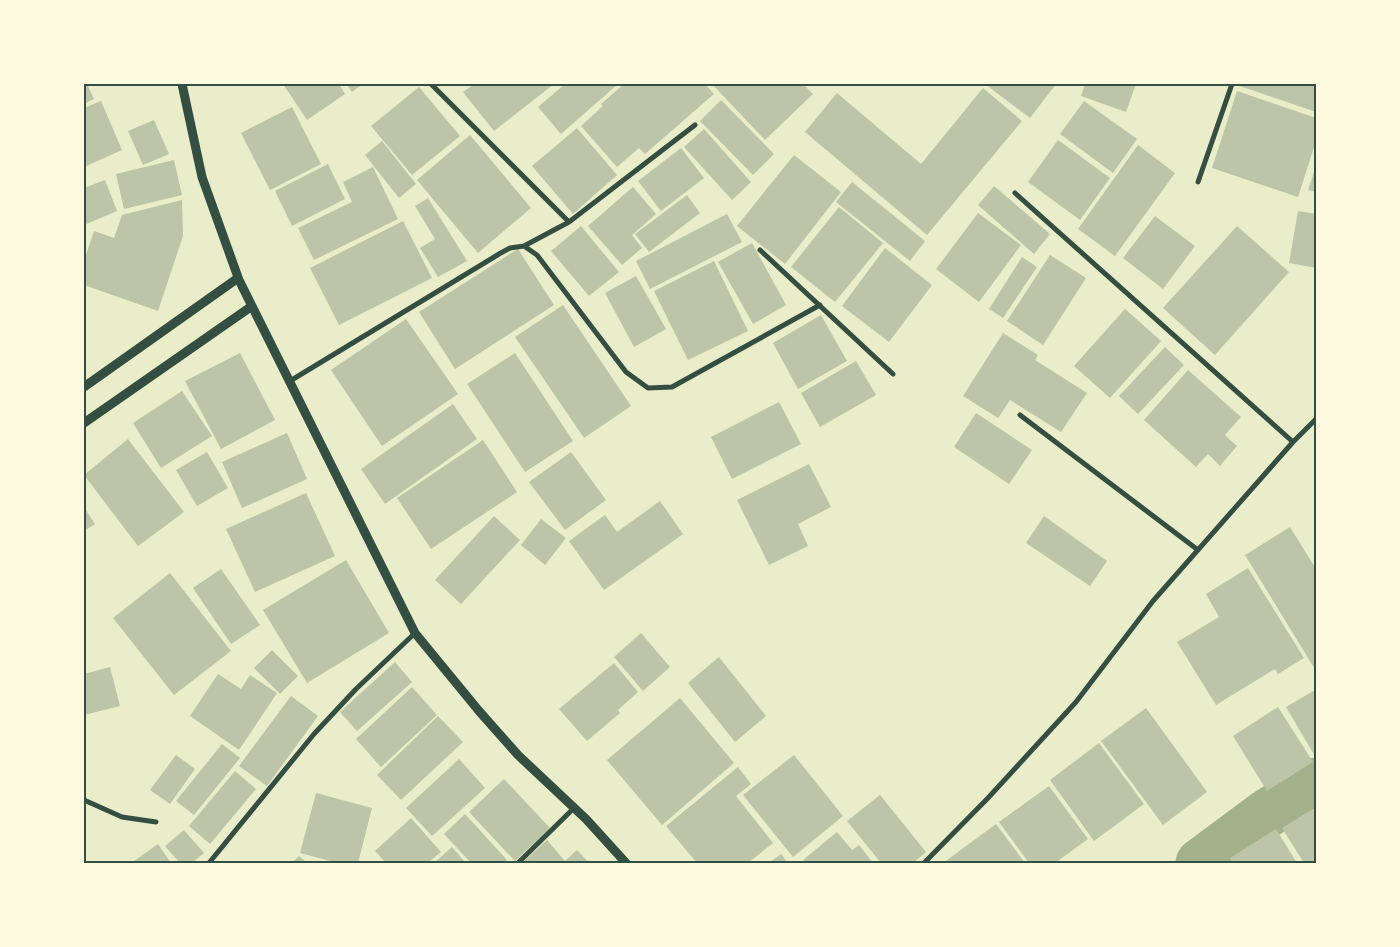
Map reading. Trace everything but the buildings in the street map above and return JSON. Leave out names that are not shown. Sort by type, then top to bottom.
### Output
[{"type":"street","points":[[182,84],[202,177],[238,278],[415,633],[518,755],[574,808],[626,863]]},
{"type":"street","points":[[431,84],[569,222]]},
{"type":"street","points":[[1198,182],[1232,84]]},
{"type":"street","points":[[290,381],[499,254],[510,248],[524,246],[569,222],[695,125]]},
{"type":"street","points":[[1015,193],[1293,442]]},
{"type":"street","points":[[524,246],[537,255],[626,372],[648,388],[672,387],[820,306]]},
{"type":"street","points":[[760,250],[893,374]]},
{"type":"street","points":[[84,387],[238,278]]},
{"type":"street","points":[[84,423],[252,306]]},
{"type":"street","points":[[1020,415],[1198,550]]},
{"type":"street","points":[[924,863],[988,798],[1076,702],[1153,601],[1293,442],[1316,419]]},
{"type":"street","points":[[209,863],[314,734],[356,689],[415,633]]},
{"type":"street","points":[[84,800],[122,817],[156,822]]},
{"type":"street","points":[[518,863],[574,808]]},
{"type":"waterway","points":[[1200,863],[1266,814],[1316,782]]}]
